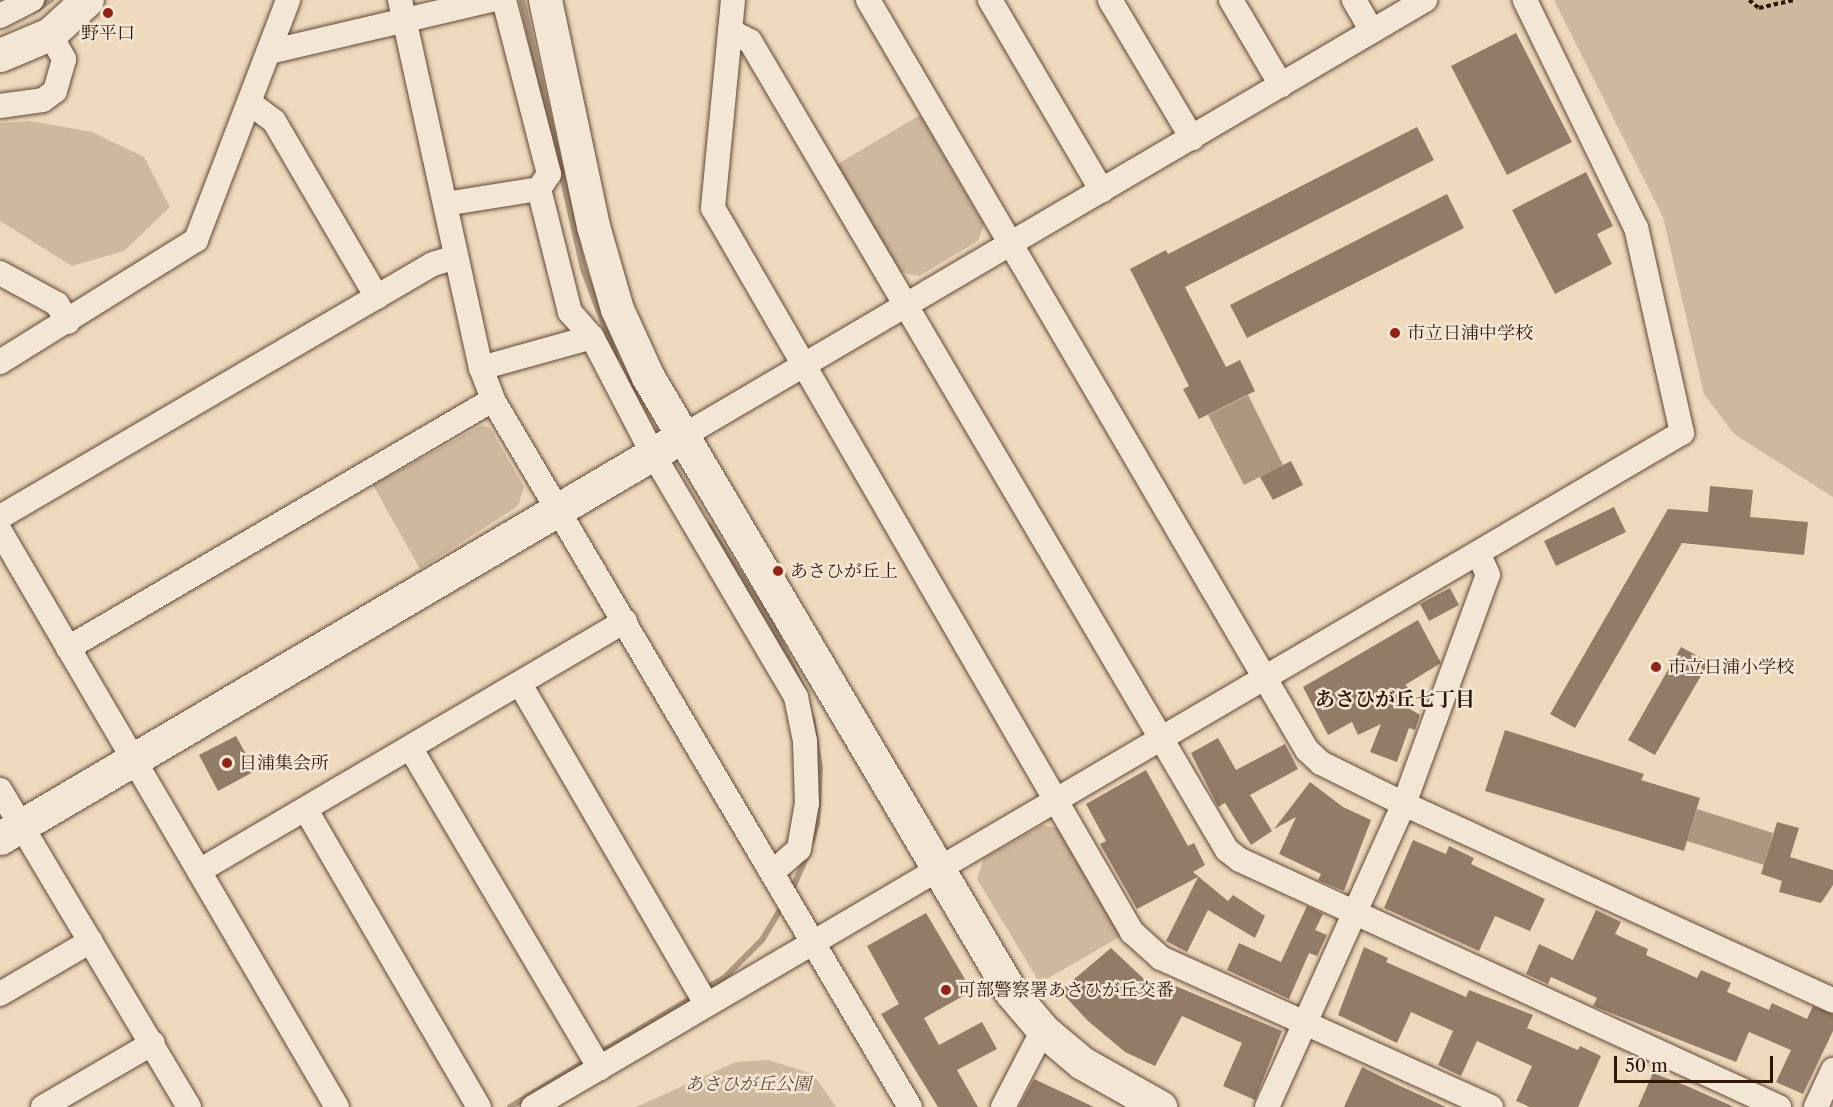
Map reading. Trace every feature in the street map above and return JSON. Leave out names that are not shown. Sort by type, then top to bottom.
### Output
[{"type":"street","points":[[0,16],[32,0]]},
{"type":"street","points":[[0,55],[50,34],[87,0]]},
{"type":"street","points":[[0,362],[68,322],[196,240],[288,0]]},
{"type":"street","points":[[269,52],[402,9],[491,0]]},
{"type":"street","points":[[445,204],[539,189],[549,174],[504,0]]},
{"type":"street","points":[[545,0],[593,226],[617,309],[648,376],[1011,992],[1043,1030],[1082,1063],[1161,1107]]},
{"type":"street","points":[[733,0],[713,208],[803,368],[1056,801],[1144,945],[1161,958],[1491,1107]]},
{"type":"street","points":[[868,0],[1307,750],[1321,763],[1404,804],[1833,1000]]},
{"type":"street","points":[[990,0],[1102,191]]},
{"type":"street","points":[[1110,0],[1191,138]]},
{"type":"street","points":[[1231,0],[1281,85]]},
{"type":"street","points":[[1354,0],[1372,31]]},
{"type":"street","points":[[10,832],[683,436],[803,368],[1425,0]]},
{"type":"street","points":[[533,1107],[1682,433],[1636,228],[1525,0]]},
{"type":"street","points":[[402,9],[481,368],[493,400],[910,1107]]},
{"type":"street","points":[[730,32],[750,41],[1227,850],[1240,860],[1779,1107]]},
{"type":"street","points":[[0,106],[43,100],[55,91],[64,59],[50,34]]},
{"type":"street","points":[[250,103],[274,121],[376,297]]},
{"type":"street","points":[[539,189],[570,312],[592,337],[653,454],[796,697],[805,741],[807,803],[799,849],[772,872]]},
{"type":"street","points":[[0,517],[433,264],[456,257]]},
{"type":"street","points":[[0,273],[57,304],[68,322]]},
{"type":"street","points":[[481,368],[592,337]]},
{"type":"street","points":[[68,648],[493,400]]},
{"type":"street","points":[[0,531],[337,1107]]},
{"type":"street","points":[[1267,1107],[1404,804],[1488,575],[1478,553]]},
{"type":"street","points":[[199,871],[411,749],[625,621]]},
{"type":"street","points":[[520,684],[708,1005]]},
{"type":"street","points":[[411,749],[600,1068]]},
{"type":"street","points":[[0,790],[10,832],[91,941],[189,1107]]},
{"type":"street","points":[[306,810],[479,1107]]},
{"type":"street","points":[[0,994],[91,941]]},
{"type":"street","points":[[1003,1107],[1043,1030]]},
{"type":"street","points":[[43,1107],[153,1043]]},
{"type":"street","points":[[1816,1107],[1833,1070]]},
{"type":"path","points":[[1749,0],[1759,8],[1795,0]]},
{"type":"green space","points":[[1554,0],[1833,0],[1833,497],[1734,434],[1704,394],[1663,217]]},
{"type":"green space","points":[[920,115],[984,225],[978,241],[919,276],[899,272],[836,165]]},
{"type":"green space","points":[[30,121],[92,132],[144,157],[170,207],[124,251],[72,266],[0,221],[0,123]]},
{"type":"green space","points":[[482,425],[490,428],[524,487],[518,506],[420,569],[373,485]]},
{"type":"green space","points":[[1043,825],[1057,828],[1121,936],[1040,983],[977,879],[984,858]]},
{"type":"green space","name":"あさひが丘公園","points":[[768,1060],[813,1074],[836,1107],[636,1107],[736,1062]]},
{"type":"shaded area","points":[[1248,395],[1283,465],[1244,485],[1208,415]]},
{"type":"shaded area","points":[[1697,809],[1773,833],[1764,865],[1687,841]]},
{"type":"building","points":[[1516,33],[1572,142],[1507,175],[1451,66]]},
{"type":"building","points":[[1417,127],[1434,160],[1185,287],[1226,367],[1240,360],[1255,391],[1199,419],[1183,389],[1189,386],[1130,269],[1166,250],[1168,254]]},
{"type":"building","points":[[1586,172],[1613,226],[1597,234],[1612,264],[1555,294],[1512,210]]},
{"type":"building","points":[[1447,194],[1464,228],[1247,338],[1230,305]]},
{"type":"building","points":[[1291,461],[1303,485],[1273,500],[1260,477]]},
{"type":"building","points":[[1710,486],[1753,490],[1750,517],[1808,522],[1804,555],[1682,543],[1575,728],[1550,714],[1668,509],[1708,512]]},
{"type":"building","points":[[1614,507],[1626,532],[1556,566],[1544,541]]},
{"type":"building","points":[[1450,588],[1459,605],[1429,621],[1420,604]]},
{"type":"building","points":[[1418,620],[1441,663],[1405,685],[1413,691],[1402,704],[1420,715],[1415,730],[1409,728],[1397,762],[1370,752],[1381,724],[1358,735],[1352,722],[1328,735],[1303,687]]},
{"type":"building","points":[[1681,647],[1709,662],[1655,755],[1628,740]]},
{"type":"building","points":[[1505,730],[1644,774],[1641,780],[1700,798],[1684,851],[1485,791]]},
{"type":"building","name":"日浦集会所","points":[[236,736],[255,771],[218,791],[199,755]]},
{"type":"building","points":[[1218,738],[1236,770],[1285,744],[1298,769],[1250,795],[1272,831],[1251,845],[1225,803],[1218,807],[1191,753]]},
{"type":"building","points":[[1146,770],[1188,846],[1194,843],[1205,865],[1193,872],[1228,901],[1233,895],[1265,916],[1255,938],[1208,910],[1187,952],[1166,941],[1198,877],[1137,909],[1100,844],[1106,841],[1086,804]]},
{"type":"building","points":[[1310,782],[1343,807],[1371,820],[1344,891],[1318,880],[1321,874],[1279,854],[1296,817],[1274,829]]},
{"type":"building","points":[[1777,822],[1799,828],[1790,857],[1833,870],[1833,885],[1821,903],[1779,892],[1782,881],[1761,874]]},
{"type":"building","points":[[1413,840],[1446,854],[1449,846],[1474,858],[1471,864],[1545,899],[1530,931],[1495,916],[1479,951],[1384,908]]},
{"type":"building","points":[[1307,906],[1323,914],[1315,930],[1327,935],[1317,956],[1309,953],[1289,999],[1227,970],[1239,943],[1281,962]]},
{"type":"building","points":[[1596,910],[1621,922],[1615,934],[1648,949],[1646,955],[1697,978],[1701,970],[1731,983],[1727,992],[1769,1010],[1772,1003],[1807,1019],[1813,1006],[1833,1014],[1833,1031],[1803,1094],[1776,1082],[1791,1050],[1749,1032],[1736,1062],[1593,1006],[1597,998],[1551,977],[1548,984],[1526,974],[1539,944],[1573,960]]},
{"type":"building","points":[[926,913],[972,991],[924,1018],[939,1045],[982,1022],[997,1049],[957,1070],[978,1107],[938,1107],[881,1014],[899,1004],[867,946]]},
{"type":"building","points":[[1364,947],[1388,958],[1386,962],[1466,997],[1469,990],[1533,1015],[1527,1028],[1578,1050],[1580,1046],[1601,1056],[1578,1107],[1530,1107],[1516,1101],[1532,1066],[1477,1041],[1461,1076],[1438,1065],[1453,1031],[1411,1012],[1397,1043],[1338,1015]]},
{"type":"building","points":[[1111,948],[1160,994],[1166,982],[1282,1031],[1255,1100],[1223,1086],[1242,1043],[1182,1016],[1155,1066],[1125,1052],[1088,1021],[1060,991]]},
{"type":"building","points":[[1362,1067],[1396,1084],[1446,1107],[1344,1107]]},
{"type":"building","points":[[1653,1073],[1687,1086],[1734,1107],[1638,1107]]},
{"type":"building","points":[[1034,1079],[1094,1107],[1019,1107]]},
{"type":"waterway","points":[[37,9],[51,0]]},
{"type":"waterway","points":[[522,0],[583,269],[616,357]]},
{"type":"waterway","points":[[709,526],[772,625],[804,691]]},
{"type":"waterway","points":[[812,718],[820,768],[817,823],[812,841]]},
{"type":"waterway","points":[[790,894],[809,851]]},
{"type":"waterway","points":[[703,990],[724,978],[762,940],[783,905]]},
{"type":"waterway","points":[[598,1054],[695,996]]},
{"type":"waterway","points":[[510,1107],[589,1059]]},
{"type":"place","name":"野平口","points":[[108,13]]},
{"type":"place","name":"市立日浦中学校","points":[[1395,333]]},
{"type":"place","name":"あさひが丘上","points":[[778,571]]},
{"type":"place","name":"市立日浦小学校","points":[[1656,667]]},
{"type":"place","name":"日浦集会所","points":[[227,763]]},
{"type":"place","name":"可部警察署あさひが丘交番","points":[[946,990]]},
{"type":"district","name":"あさひが丘七丁目","points":[[1395,699]]}]
